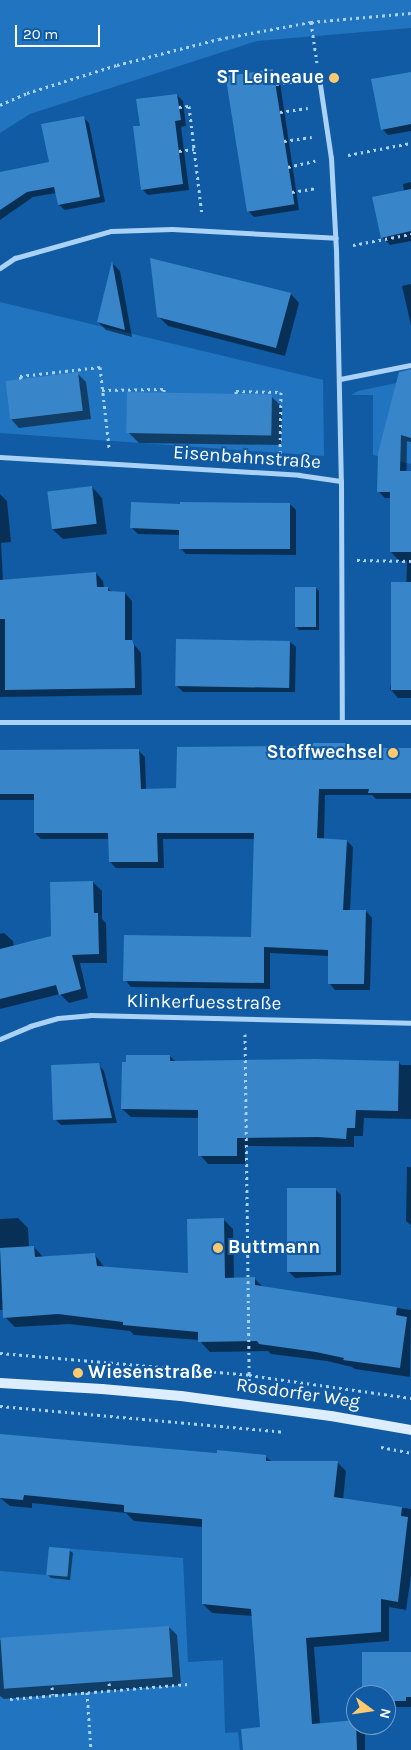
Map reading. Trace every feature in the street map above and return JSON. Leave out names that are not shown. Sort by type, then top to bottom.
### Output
[{"type":"street","points":[[319,78],[331,158],[336,238],[341,481]]},
{"type":"street","points":[[0,268],[15,258],[111,231],[172,229],[336,238]]},
{"type":"street","points":[[340,379],[411,365]]},
{"type":"street","name":"Eisenbahnstraße","points":[[0,457],[279,474],[341,481],[342,722]]},
{"type":"street","points":[[0,722],[411,722]]},
{"type":"street","name":"Klinkerfuesstraße","points":[[0,1040],[30,1026],[90,1015],[411,1022]]},
{"type":"street","name":"Rosdorfer Weg","points":[[0,1383],[102,1388],[249,1404],[411,1430]]},
{"type":"path","points":[[0,105],[26,93],[126,63],[219,39],[310,22],[411,13]]},
{"type":"path","points":[[276,84],[319,78],[310,22]]},
{"type":"path","points":[[179,107],[189,106],[203,230]]},
{"type":"path","points":[[280,112],[324,106]]},
{"type":"path","points":[[284,141],[328,134]]},
{"type":"path","points":[[288,167],[411,143]]},
{"type":"path","points":[[179,151],[194,149]]},
{"type":"path","points":[[292,192],[333,186]]},
{"type":"path","points":[[336,249],[411,234]]},
{"type":"path","points":[[21,379],[20,376],[100,368],[110,463]]},
{"type":"path","points":[[102,390],[164,389],[164,393]]},
{"type":"path","points":[[236,394],[236,391],[281,392],[279,474]]},
{"type":"path","points":[[341,560],[411,561]]},
{"type":"path","points":[[245,1019],[249,1404]]},
{"type":"path","points":[[0,1353],[249,1375],[411,1398]]},
{"type":"path","points":[[0,1406],[285,1432]]},
{"type":"path","points":[[377,1446],[411,1453]]},
{"type":"path","points":[[109,1682],[110,1690]]},
{"type":"path","points":[[10,1698],[188,1684]]},
{"type":"path","points":[[52,1687],[53,1695]]},
{"type":"path","points":[[87,1692],[91,1750]]},
{"type":"shaded area","points":[[0,0],[411,0],[411,28],[257,41],[30,114],[0,133]]},
{"type":"shaded area","points":[[0,302],[323,380],[324,456],[0,433]]},
{"type":"shaded area","points":[[411,380],[411,464],[373,455],[373,395],[351,395],[358,391]]},
{"type":"shaded area","points":[[49,1547],[183,1558],[188,1662],[223,1660],[225,1733],[238,1732],[240,1750],[0,1750],[0,1571],[46,1575]]},
{"type":"building","points":[[273,69],[294,204],[247,212],[226,77]]},
{"type":"building","points":[[411,72],[411,124],[381,130],[371,79]]},
{"type":"building","points":[[177,94],[181,120],[175,121],[183,184],[141,190],[133,126],[140,126],[136,99]]},
{"type":"building","points":[[84,116],[100,197],[58,205],[54,187],[27,192],[0,210],[0,172],[49,162],[41,124]]},
{"type":"building","points":[[411,189],[411,231],[381,238],[372,197]]},
{"type":"building","points":[[150,258],[291,293],[276,348],[157,317]]},
{"type":"building","points":[[112,261],[125,330],[97,322]]},
{"type":"building","points":[[411,369],[411,438],[401,435],[400,471],[411,471],[411,552],[390,552],[390,492],[377,492],[378,453],[399,372]]},
{"type":"building","points":[[78,372],[83,411],[10,420],[6,381]]},
{"type":"building","points":[[127,392],[272,395],[271,436],[126,433]]},
{"type":"building","points":[[92,486],[97,524],[52,529],[47,491]]},
{"type":"building","points":[[131,502],[180,504],[180,502],[290,503],[290,549],[179,549],[179,530],[130,528]]},
{"type":"building","points":[[96,572],[97,587],[108,587],[108,591],[125,592],[125,640],[132,640],[134,645],[135,688],[5,690],[5,619],[0,619],[0,580]]},
{"type":"building","points":[[391,582],[411,582],[411,690],[391,690]]},
{"type":"building","points":[[295,587],[316,587],[316,627],[295,627]]},
{"type":"building","points":[[176,639],[290,641],[289,688],[175,686]]},
{"type":"building","points":[[300,743],[349,743],[349,748],[411,748],[411,793],[368,793],[369,789],[319,789],[317,838],[347,840],[343,910],[366,910],[364,984],[328,984],[328,950],[264,947],[264,983],[123,981],[124,935],[251,937],[254,833],[157,833],[158,862],[109,862],[108,833],[34,833],[34,794],[0,794],[0,750],[139,749],[141,789],[176,788],[177,747],[299,746]]},
{"type":"building","points":[[93,881],[94,913],[98,913],[99,954],[72,955],[81,989],[59,995],[56,985],[0,999],[0,949],[51,936],[50,882]]},
{"type":"building","points":[[126,1055],[170,1055],[170,1061],[315,1059],[399,1061],[398,1111],[356,1110],[355,1128],[347,1128],[346,1139],[318,1137],[237,1138],[237,1156],[198,1156],[198,1110],[121,1109],[122,1062],[126,1062]]},
{"type":"building","points":[[99,1063],[112,1118],[53,1120],[51,1065]]},
{"type":"building","points":[[287,1188],[336,1188],[336,1272],[287,1272]]},
{"type":"building","points":[[224,1218],[225,1278],[255,1277],[255,1285],[397,1307],[396,1315],[407,1317],[400,1368],[343,1360],[344,1358],[316,1352],[259,1344],[257,1341],[198,1342],[198,1332],[123,1325],[123,1322],[58,1314],[3,1318],[0,1248],[34,1246],[35,1257],[95,1253],[97,1266],[188,1273],[187,1219]]},
{"type":"building","points":[[0,1434],[217,1453],[217,1450],[266,1455],[266,1461],[338,1461],[334,1497],[402,1507],[401,1516],[408,1517],[398,1602],[381,1599],[381,1632],[306,1638],[312,1724],[346,1721],[346,1735],[356,1735],[357,1750],[243,1750],[241,1729],[260,1727],[251,1609],[202,1604],[202,1519],[124,1512],[124,1505],[24,1495],[23,1500],[0,1498]]},
{"type":"building","points":[[49,1547],[70,1549],[67,1577],[47,1575]]},
{"type":"building","points":[[169,1626],[173,1677],[4,1689],[0,1638]]},
{"type":"building","points":[[362,1652],[411,1652],[411,1697],[406,1697],[406,1701],[396,1701],[396,1685],[362,1685]]},
{"type":"place","name":"ST Leineaue","points":[[334,78]]},
{"type":"place","name":"Stoffwechsel","points":[[393,753]]},
{"type":"place","name":"Buttmann","points":[[218,1248]]},
{"type":"place","name":"Wiesenstraße","points":[[78,1373]]}]
